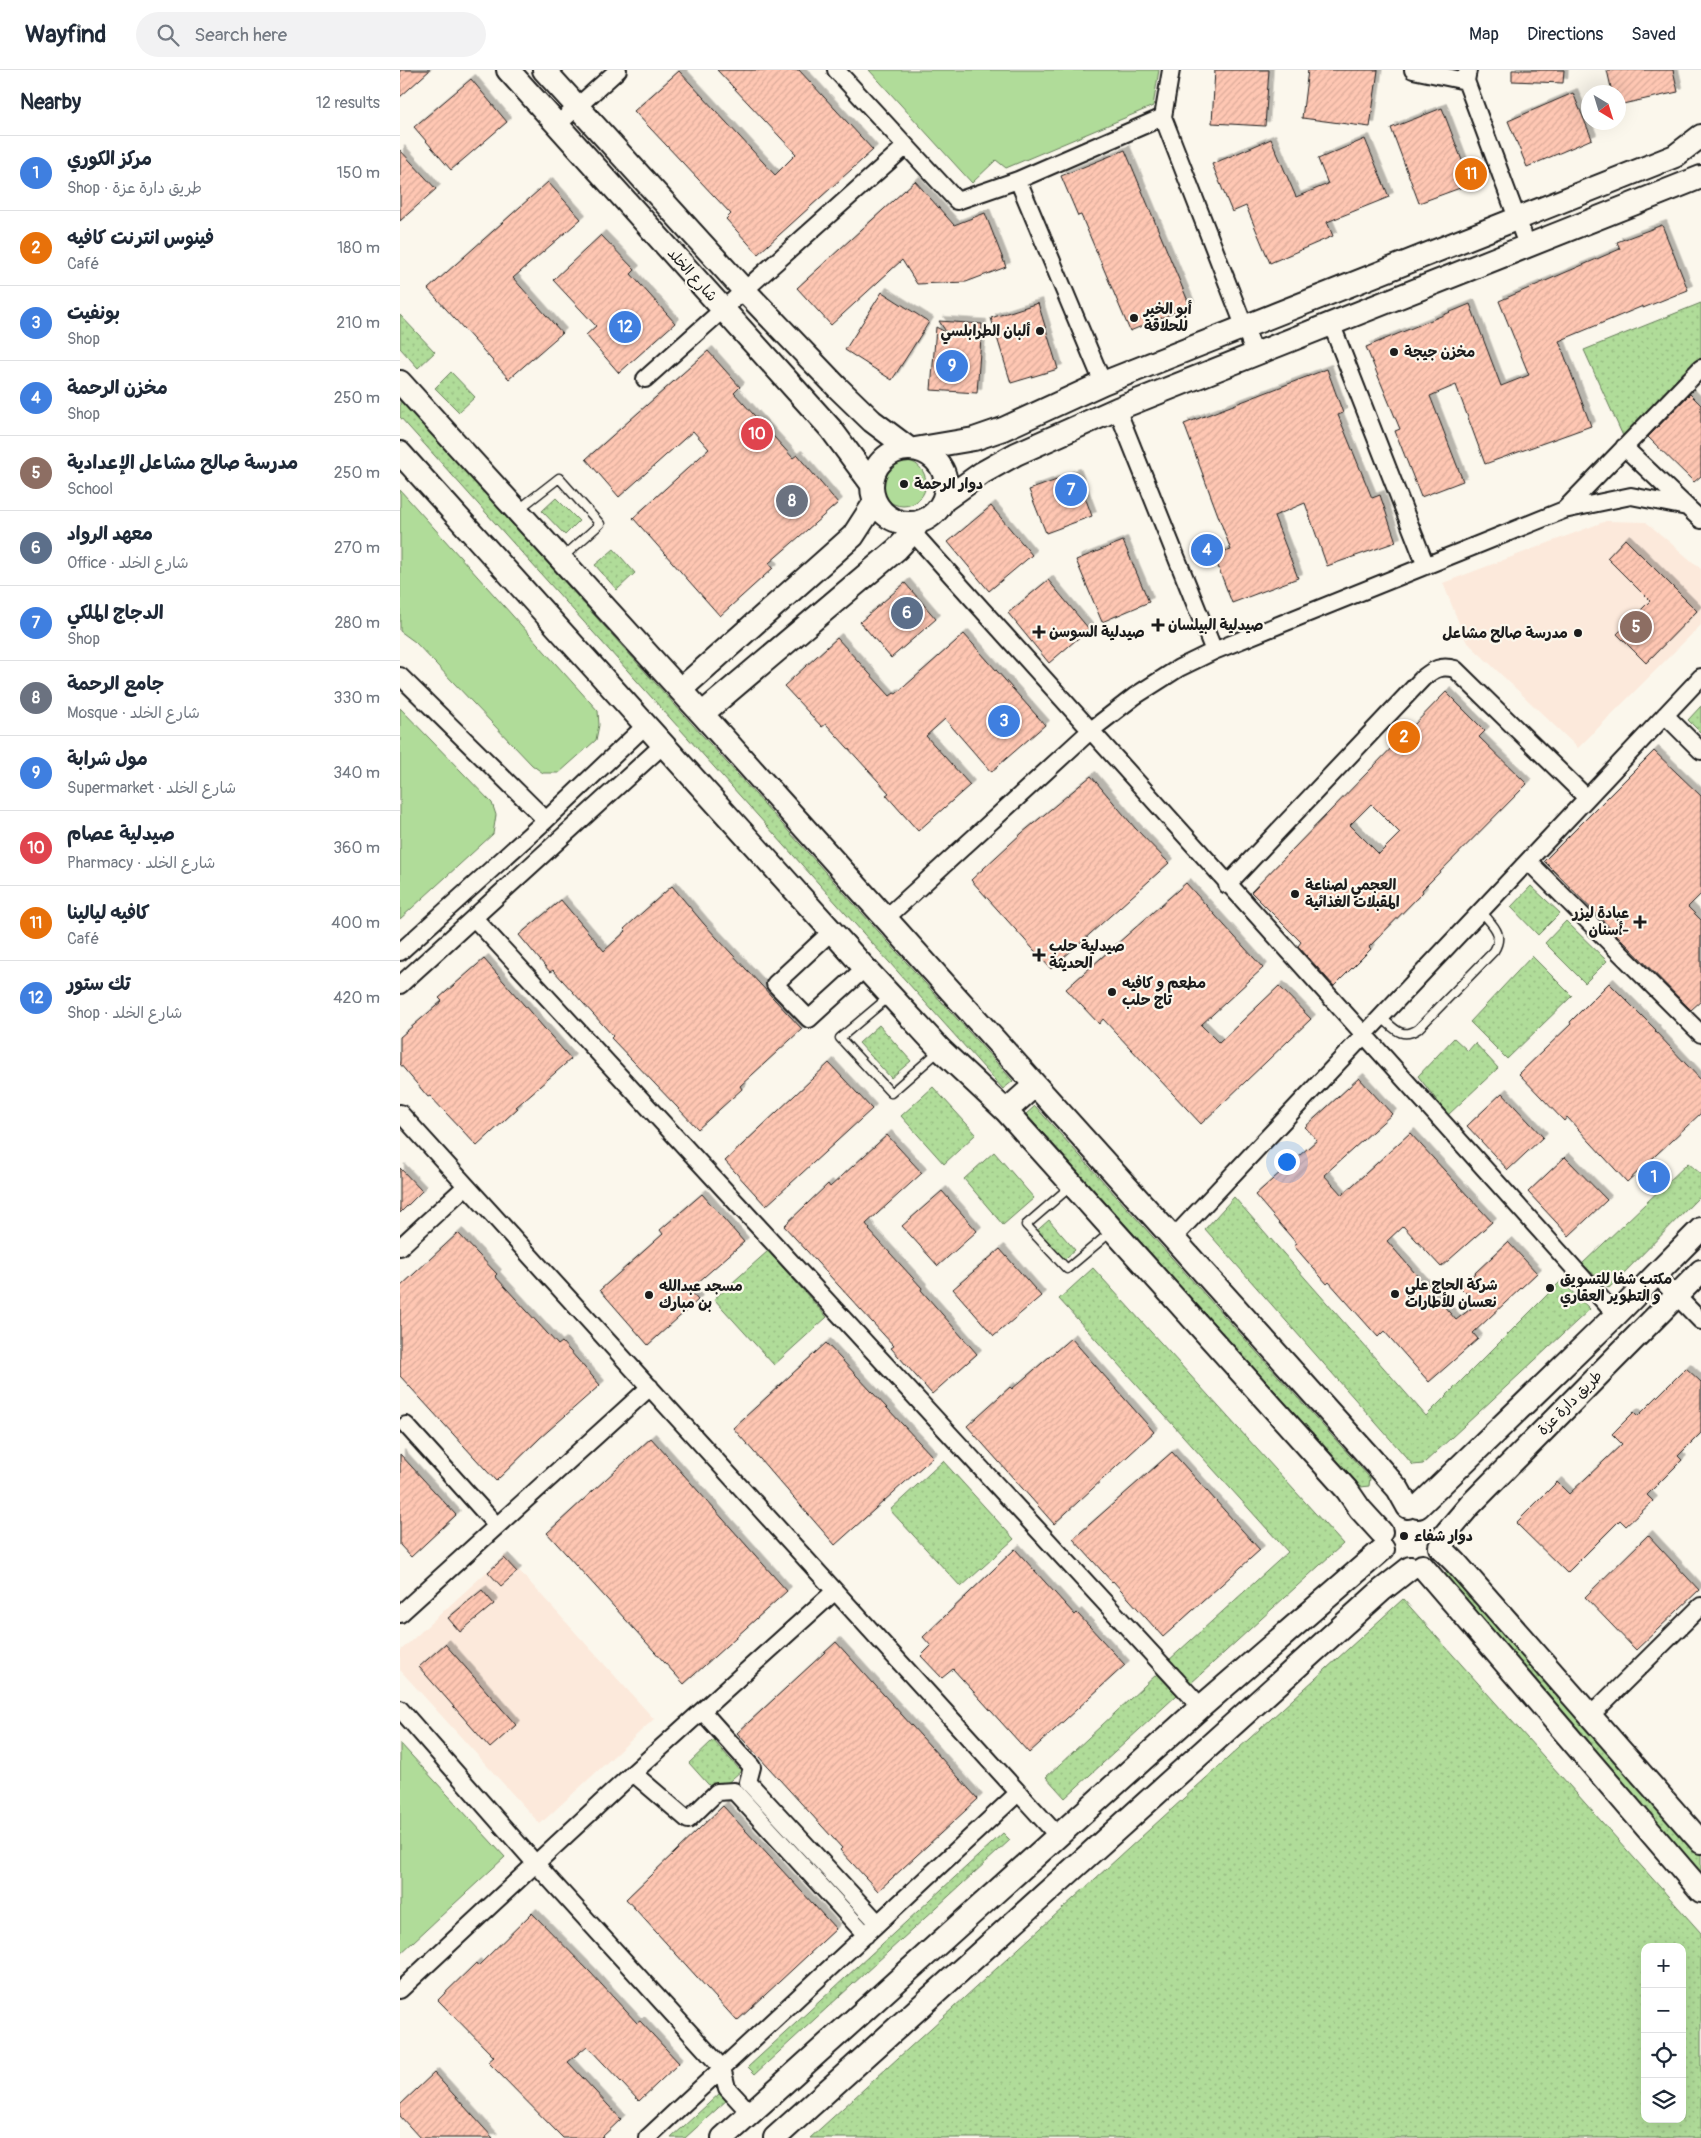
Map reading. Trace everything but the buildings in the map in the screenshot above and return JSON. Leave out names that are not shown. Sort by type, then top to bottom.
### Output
[{"type":"main road","name":"شارع الخلد","points":[[508,70],[830,429],[873,493]]},
{"type":"main road","points":[[544,70],[744,290],[838,388],[872,421],[912,449],[926,453],[935,459],[942,468],[946,479],[943,501],[937,511],[912,526],[897,549],[702,714]]},
{"type":"main road","points":[[680,690],[853,536],[873,493],[875,470],[883,459],[895,452],[974,439],[1003,429],[1103,383],[1675,156],[1701,136]]},
{"type":"main road","points":[[943,501],[982,473],[1016,454],[1117,409],[1701,176]]},
{"type":"main road","points":[[400,382],[886,918],[1413,1507]]},
{"type":"main road","points":[[400,453],[833,930],[865,968],[941,1050],[1006,1111],[1347,1490],[1394,1562],[1416,1567],[1701,1891]]},
{"type":"main road","points":[[873,493],[882,513],[893,520],[912,526]]},
{"type":"main road","points":[[1006,1111],[1035,1085]]},
{"type":"main road","points":[[1413,1507],[1616,1315],[1701,1229]]},
{"type":"main road","name":"طريق دارة عزة","points":[[1441,1543],[1470,1505],[1701,1271]]},
{"type":"main road","points":[[723,2138],[1201,1707],[1382,1541],[1390,1515],[1398,1509],[1413,1507],[1426,1510],[1438,1522],[1441,1543],[1456,1563],[1701,1842]]},
{"type":"main road","points":[[775,2138],[1382,1590],[1436,1555],[1441,1543]]},
{"type":"street","points":[[557,125],[618,70]]},
{"type":"street","points":[[836,70],[957,201],[1018,180],[1162,117]]},
{"type":"street","points":[[1171,70],[1162,117],[1254,354]]},
{"type":"street","points":[[1413,70],[1467,76],[1527,245]]},
{"type":"street","points":[[645,379],[906,146]]},
{"type":"street","points":[[1018,180],[1103,383]]},
{"type":"street","points":[[1331,323],[1426,566]]},
{"type":"street","points":[[1564,510],[1701,368]]},
{"type":"street","points":[[1117,409],[1214,651]]},
{"type":"street","points":[[1624,447],[1701,520]]},
{"type":"street","points":[[886,918],[1090,731],[1135,696],[1179,668],[1214,651],[1564,510],[1631,496],[1687,507]]},
{"type":"street","points":[[912,526],[1227,885],[1616,1315]]},
{"type":"street","points":[[1227,885],[1434,668],[1445,666],[1455,669],[1587,798]]},
{"type":"street","points":[[400,676],[546,820]]},
{"type":"street","points":[[1173,1238],[1701,677]]},
{"type":"street","points":[[1665,715],[1701,751]]},
{"type":"street","points":[[400,952],[546,820],[646,725]]},
{"type":"street","points":[[400,985],[664,745]]},
{"type":"street","points":[[1528,861],[1701,1034]]},
{"type":"street","points":[[474,918],[1201,1707]]},
{"type":"street","points":[[833,930],[775,984],[808,1019],[865,968]]},
{"type":"street","points":[[400,1113],[1058,1836]]},
{"type":"street","points":[[400,1246],[466,1186]]},
{"type":"street","points":[[1656,1275],[1701,1320]]},
{"type":"street","points":[[400,1614],[650,1388]]},
{"type":"street","points":[[406,1424],[497,1526]]},
{"type":"street","points":[[400,1990],[633,1773],[835,1591]]},
{"type":"street","points":[[1590,1716],[1701,1606]]},
{"type":"street","points":[[400,1709],[535,1863],[722,2068],[727,2088],[750,2113]]},
{"type":"street","points":[[702,1711],[752,1767],[748,1782],[878,1923]]},
{"type":"street","points":[[633,1773],[688,1820],[717,1792],[734,1791],[866,1935]]},
{"type":"street","points":[[646,2138],[1018,1793]]},
{"type":"lane","points":[[516,511],[559,478],[600,524],[560,559]]},
{"type":"lane","points":[[1381,1017],[1401,1033],[1410,1034],[1418,1029],[1487,958],[1499,942],[1498,933],[1481,911]]},
{"type":"lane","points":[[891,994],[840,1038],[891,1093],[941,1050]]},
{"type":"lane","points":[[1072,1184],[1026,1224],[1032,1231],[1067,1269],[1113,1230]]},
{"type":"shaded area","name":"مدرسة صالح مشاعل","points":[[1606,521],[1646,522],[1701,569],[1701,625],[1578,748],[1466,641],[1443,583]]},
{"type":"shaded area","points":[[505,1555],[654,1719],[540,1824],[400,1670],[400,1651]]},
{"type":"green space","points":[[869,70],[1159,70],[1153,106],[1006,168],[996,160],[972,183]]},
{"type":"green space","points":[[1701,303],[1701,361],[1631,435],[1623,436],[1584,350]]},
{"type":"green space","points":[[400,315],[435,352],[418,368],[400,348]]},
{"type":"green space","points":[[451,372],[475,397],[459,412],[435,388]]},
{"type":"green space","points":[[400,399],[1013,1081],[1003,1089],[400,417]]},
{"type":"green space","points":[[908,460],[912,461],[922,470],[925,474],[925,492],[916,502],[908,506],[898,506],[890,502],[881,492],[880,478],[884,470],[894,461]]},
{"type":"green space","points":[[400,490],[598,711],[599,725],[596,740],[559,773],[543,773],[532,765],[415,642],[400,631]]},
{"type":"green space","points":[[556,498],[579,521],[565,535],[542,511]]},
{"type":"green space","points":[[614,549],[635,573],[617,590],[595,565]]},
{"type":"green space","points":[[1701,706],[1701,733],[1688,720]]},
{"type":"green space","points":[[400,708],[492,803],[496,815],[493,834],[400,919]]},
{"type":"green space","points":[[1531,886],[1560,913],[1538,935],[1511,907]]},
{"type":"green space","points":[[1566,921],[1607,961],[1585,983],[1545,943]]},
{"type":"green space","points":[[1532,956],[1572,996],[1507,1059],[1470,1022]]},
{"type":"green space","points":[[879,1025],[911,1061],[891,1078],[859,1043]]},
{"type":"green space","points":[[1454,1038],[1468,1051],[1475,1043],[1498,1068],[1448,1115],[1418,1076]]},
{"type":"green space","points":[[933,1087],[976,1134],[944,1164],[901,1116]]},
{"type":"green space","points":[[1035,1106],[1370,1478],[1369,1486],[1361,1487],[1026,1114]]},
{"type":"green space","points":[[994,1152],[1034,1198],[1003,1225],[964,1179]]},
{"type":"green space","points":[[1688,1163],[1701,1174],[1701,1195],[1609,1288],[1582,1264]]},
{"type":"green space","points":[[1234,1197],[1426,1416],[1561,1281],[1590,1309],[1423,1464],[1413,1465],[1205,1229]]},
{"type":"green space","points":[[1049,1220],[1075,1250],[1058,1265],[1032,1235]]},
{"type":"green space","points":[[768,1251],[827,1317],[774,1365],[714,1299]]},
{"type":"green space","points":[[1093,1268],[1343,1544],[1190,1684],[1168,1661],[1288,1552],[1059,1299]]},
{"type":"green space","points":[[943,1461],[1014,1539],[961,1587],[890,1510]]},
{"type":"green space","points":[[1447,1571],[1701,1855],[1701,1877],[1437,1581]]},
{"type":"green space","points":[[1403,1599],[1701,1933],[1701,2138],[810,2138]]},
{"type":"green space","points":[[1157,1674],[1177,1695],[1065,1798],[1046,1777]]},
{"type":"green space","points":[[713,1740],[741,1771],[716,1793],[689,1763]]},
{"type":"green space","points":[[400,1743],[505,1857],[400,1954]]},
{"type":"green space","points":[[1003,1833],[1010,1840],[755,2074],[748,2067]]},
{"type":"green space","points":[[720,2093],[728,2099],[685,2138],[671,2138]]},
{"type":"place","name":"كافيه ليالينا","points":[[1471,174]]},
{"type":"place","name":"أبو الخير للحلاقة","points":[[1134,318]]},
{"type":"place","name":"تك ستور","points":[[625,327]]},
{"type":"place","name":"ألبان الطرابلسي","points":[[1040,331]]},
{"type":"place","name":"مخزن جيجة","points":[[1394,352]]},
{"type":"place","name":"مول شرابة","points":[[952,366]]},
{"type":"place","name":"صيدلية عصام","points":[[757,434]]},
{"type":"place","name":"دوار الرحمة","points":[[904,484]]},
{"type":"place","name":"الدجاج الملكي","points":[[1071,490]]},
{"type":"place","name":"جامع الرحمة","points":[[792,501]]},
{"type":"place","name":"مخزن الرحمة","points":[[1207,550]]},
{"type":"place","name":"معهد الرواد","points":[[907,613]]},
{"type":"place","name":"صيدلية البيلسان","points":[[1158,625]]},
{"type":"place","name":"مدرسة صالح مشاعل الإعدادية","points":[[1636,627]]},
{"type":"place","name":"صيدلية السوسن","points":[[1039,632]]},
{"type":"place","name":"مدرسة صالح مشاعل","points":[[1578,633]]},
{"type":"place","name":"بونفيت","points":[[1004,721]]},
{"type":"place","name":"فينوس انترنت كافيه","points":[[1404,737]]},
{"type":"place","name":"العجمي لصناعة المقبلات الغذائية","points":[[1295,894]]},
{"type":"place","name":"عيادة ليزر أسنان-","points":[[1640,922]]},
{"type":"place","name":"صيدلية حلب الحديثة","points":[[1039,955]]},
{"type":"place","name":"مطعم و كافيه تاج حلب","points":[[1112,992]]},
{"type":"place","name":"مركز الكوري","points":[[1654,1177]]},
{"type":"place","name":"مكتب شفا للتسويق و التطوير العقاري","points":[[1550,1288]]},
{"type":"place","name":"شركة الحاج علي نعسان للأطارات","points":[[1395,1294]]},
{"type":"place","name":"مسجد عبدالله بن مبارك","points":[[649,1295]]},
{"type":"place","name":"دوار شفاء","points":[[1404,1536]]}]
